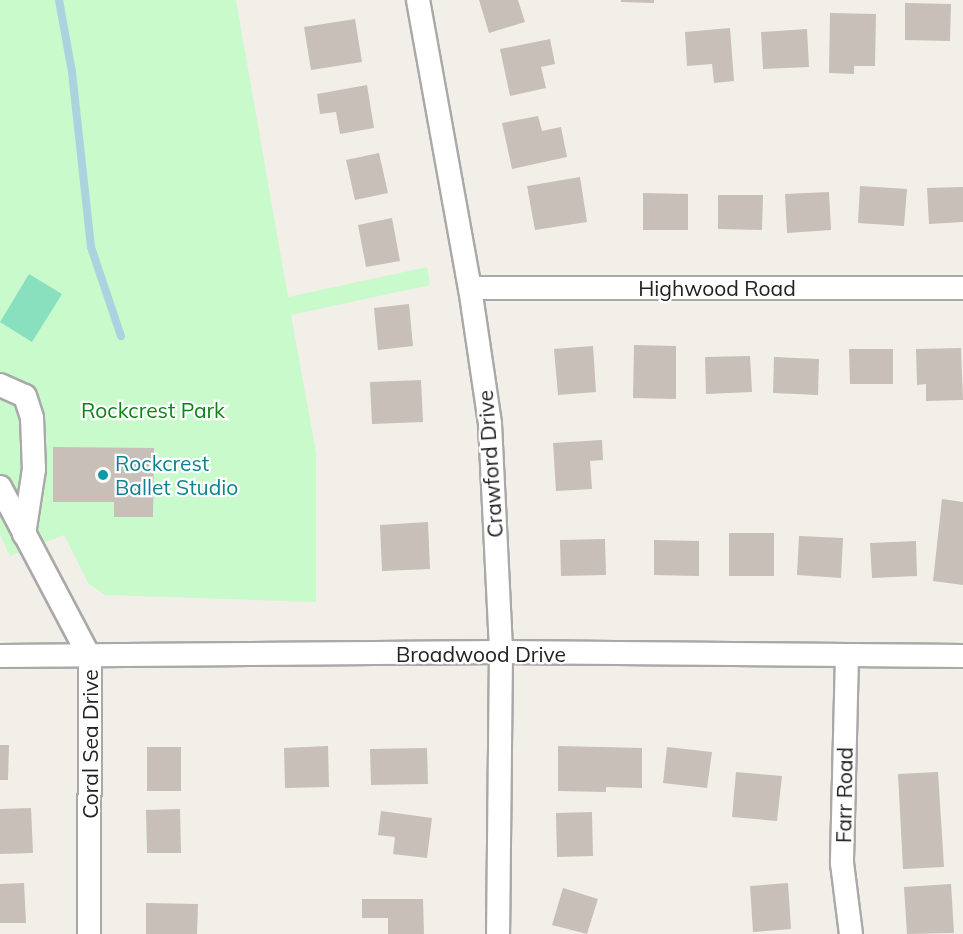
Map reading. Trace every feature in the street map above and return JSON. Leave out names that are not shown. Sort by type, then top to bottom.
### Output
[{"type":"street","name":"Crawford Drive","points":[[418,0],[470,288],[490,424],[501,652],[498,934]]},
{"type":"street","name":"Highwood Road","points":[[470,288],[963,288]]},
{"type":"street","points":[[0,385],[25,396],[32,418],[34,469],[24,534]]},
{"type":"street","name":"Coral Sea Drive","points":[[0,487],[90,658],[89,934]]},
{"type":"street","name":"Broadwood Drive","points":[[0,656],[90,658],[501,652],[963,656]]},
{"type":"street","name":"Farr Road","points":[[847,655],[842,864],[851,934]]},
{"type":"green space","name":"Rockcrest Park","points":[[0,0],[236,0],[288,297],[427,267],[430,285],[291,315],[316,452],[316,602],[105,595],[88,583],[64,535],[10,556],[0,535]]},
{"type":"green space","points":[[29,274],[62,294],[32,342],[0,322]]},
{"type":"building","points":[[479,0],[518,0],[525,22],[489,33]]},
{"type":"building","points":[[621,0],[654,0],[654,3],[621,2]]},
{"type":"building","points":[[905,3],[951,4],[950,41],[905,40]]},
{"type":"building","points":[[830,13],[876,14],[875,66],[854,66],[854,74],[829,73]]},
{"type":"building","points":[[355,19],[362,62],[311,70],[304,27]]},
{"type":"building","points":[[730,28],[734,81],[714,83],[712,64],[687,66],[685,32]]},
{"type":"building","points":[[807,29],[809,67],[763,69],[761,32]]},
{"type":"building","points":[[550,39],[555,64],[541,67],[546,88],[510,96],[500,49]]},
{"type":"building","points":[[367,85],[374,128],[340,134],[336,112],[320,114],[317,94]]},
{"type":"building","points":[[538,116],[542,131],[561,127],[567,157],[512,169],[502,123]]},
{"type":"building","points":[[379,153],[388,193],[355,200],[346,160]]},
{"type":"building","points":[[580,177],[587,222],[535,230],[527,186]]},
{"type":"building","points":[[860,186],[907,189],[904,226],[858,223]]},
{"type":"building","points":[[963,187],[963,222],[929,224],[927,188]]},
{"type":"building","points":[[829,192],[831,230],[787,233],[785,194]]},
{"type":"building","points":[[643,193],[688,194],[688,230],[643,230]]},
{"type":"building","points":[[718,195],[763,195],[762,230],[718,229]]},
{"type":"building","points":[[392,218],[400,261],[366,267],[358,225]]},
{"type":"building","points":[[409,304],[413,346],[378,350],[374,308]]},
{"type":"building","points":[[634,345],[676,346],[676,399],[633,398]]},
{"type":"building","points":[[593,346],[596,392],[558,395],[554,349]]},
{"type":"building","points":[[961,348],[963,400],[926,401],[926,384],[917,385],[916,349]]},
{"type":"building","points":[[849,349],[893,349],[893,384],[850,384]]},
{"type":"building","points":[[750,356],[752,392],[706,394],[705,357]]},
{"type":"building","points":[[774,357],[819,359],[818,395],[773,393]]},
{"type":"building","points":[[421,380],[423,422],[372,424],[370,382]]},
{"type":"building","points":[[602,440],[603,460],[590,461],[592,489],[556,491],[553,443]]},
{"type":"building","name":"Rockcrest Ballet Studio","points":[[53,447],[154,448],[153,517],[114,517],[114,502],[53,502]]},
{"type":"building","points":[[942,499],[963,502],[963,585],[933,581]]},
{"type":"building","points":[[428,522],[430,569],[382,571],[380,525]]},
{"type":"building","points":[[729,533],[774,533],[774,576],[729,576]]},
{"type":"building","points":[[799,536],[843,538],[841,578],[797,575]]},
{"type":"building","points":[[605,539],[606,575],[561,576],[560,540]]},
{"type":"building","points":[[654,540],[699,541],[699,576],[654,575]]},
{"type":"building","points":[[916,541],[917,576],[872,578],[870,543]]},
{"type":"building","points":[[0,745],[9,745],[8,780],[0,780]]},
{"type":"building","points":[[328,746],[329,787],[285,788],[284,748]]},
{"type":"building","points":[[558,746],[642,748],[642,788],[606,787],[606,792],[558,791]]},
{"type":"building","points":[[147,747],[181,747],[181,791],[147,791]]},
{"type":"building","points":[[667,747],[712,752],[707,788],[663,783]]},
{"type":"building","points":[[427,748],[428,784],[371,785],[370,749]]},
{"type":"building","points":[[736,772],[782,776],[777,821],[732,817]]},
{"type":"building","points":[[938,772],[944,867],[903,869],[898,774]]},
{"type":"building","points":[[31,808],[33,853],[0,854],[0,809]]},
{"type":"building","points":[[180,809],[181,853],[147,853],[146,810]]},
{"type":"building","points":[[381,811],[432,818],[427,858],[393,854],[395,837],[378,835]]},
{"type":"building","points":[[592,812],[593,856],[557,857],[556,813]]},
{"type":"building","points":[[24,883],[26,923],[0,923],[0,884]]},
{"type":"building","points":[[788,883],[791,929],[753,932],[750,886]]},
{"type":"building","points":[[951,884],[954,933],[907,934],[904,887]]},
{"type":"building","points":[[563,888],[598,899],[587,934],[552,925]]},
{"type":"building","points":[[362,899],[423,899],[424,934],[388,934],[388,918],[362,918]]},
{"type":"building","points":[[146,903],[198,904],[197,934],[146,934]]},
{"type":"waterway","points":[[59,0],[72,72],[91,247],[121,336]]},
{"type":"place","name":"Rockcrest Ballet Studio","points":[[103,475]]}]
